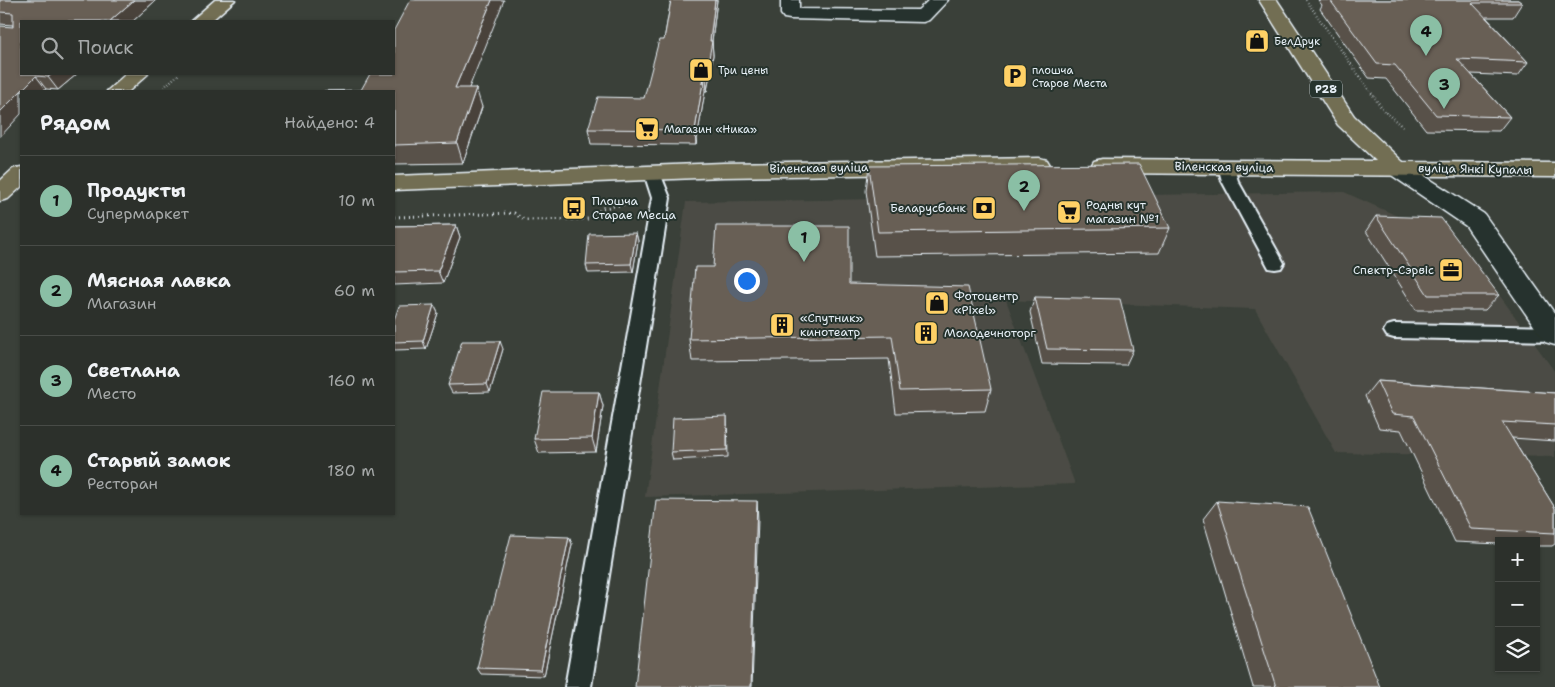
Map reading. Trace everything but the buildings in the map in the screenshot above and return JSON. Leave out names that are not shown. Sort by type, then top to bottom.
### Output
[{"type":"main road","points":[[201,20],[226,0]]},
{"type":"main road","name":"Р28","points":[[1268,0],[1346,120],[1395,168]]},
{"type":"main road","points":[[118,90],[137,75]]},
{"type":"main road","name":"Віленская вуліца","points":[[395,183],[652,173],[986,165],[1395,168]]},
{"type":"main road","name":"вуліца Янкі Купалы","points":[[1395,168],[1555,170]]},
{"type":"main road","points":[[0,194],[20,175]]},
{"type":"main road","points":[[0,200],[20,199]]},
{"type":"street","points":[[790,0],[790,14],[923,16],[939,0]]},
{"type":"street","points":[[1395,168],[1475,220],[1555,335]]},
{"type":"lane","points":[[1226,166],[1230,181],[1275,262]]},
{"type":"lane","points":[[578,687],[661,198],[652,173]]},
{"type":"lane","points":[[1394,331],[1555,335]]},
{"type":"path","points":[[1306,0],[1384,111],[1404,128]]},
{"type":"path","points":[[161,90],[177,75]]},
{"type":"shaded area","points":[[1344,192],[1464,246],[1555,372],[1555,457],[1336,453],[1255,309],[1006,300],[1075,484],[645,497],[686,202]]},
{"type":"place","name":"БелДрук","points":[[1257,41]]},
{"type":"place","name":"Старый замок","points":[[1426,56]]},
{"type":"place","name":"Три цены","points":[[701,70]]},
{"type":"place","name":"плошча Старое Места","points":[[1015,76]]},
{"type":"place","name":"Светлана","points":[[1444,109]]},
{"type":"place","name":"Магазин «Ника»","points":[[647,129]]},
{"type":"place","name":"Плошча Старае Месца","points":[[574,208]]},
{"type":"place","name":"Беларусбанк","points":[[984,208]]},
{"type":"place","name":"Мясная лавка","points":[[1024,211]]},
{"type":"place","name":"Родны кут магазин №1","points":[[1069,212]]},
{"type":"place","name":"Продукты","points":[[804,262]]},
{"type":"place","name":"Спектр-Сэрвіс","points":[[1451,270]]},
{"type":"place","name":"Фотоцентр «Pixel»","points":[[937,303]]},
{"type":"place","name":"«Спутник» кинотеатр","points":[[782,325]]},
{"type":"place","name":"Молодечноторг","points":[[926,333]]}]
